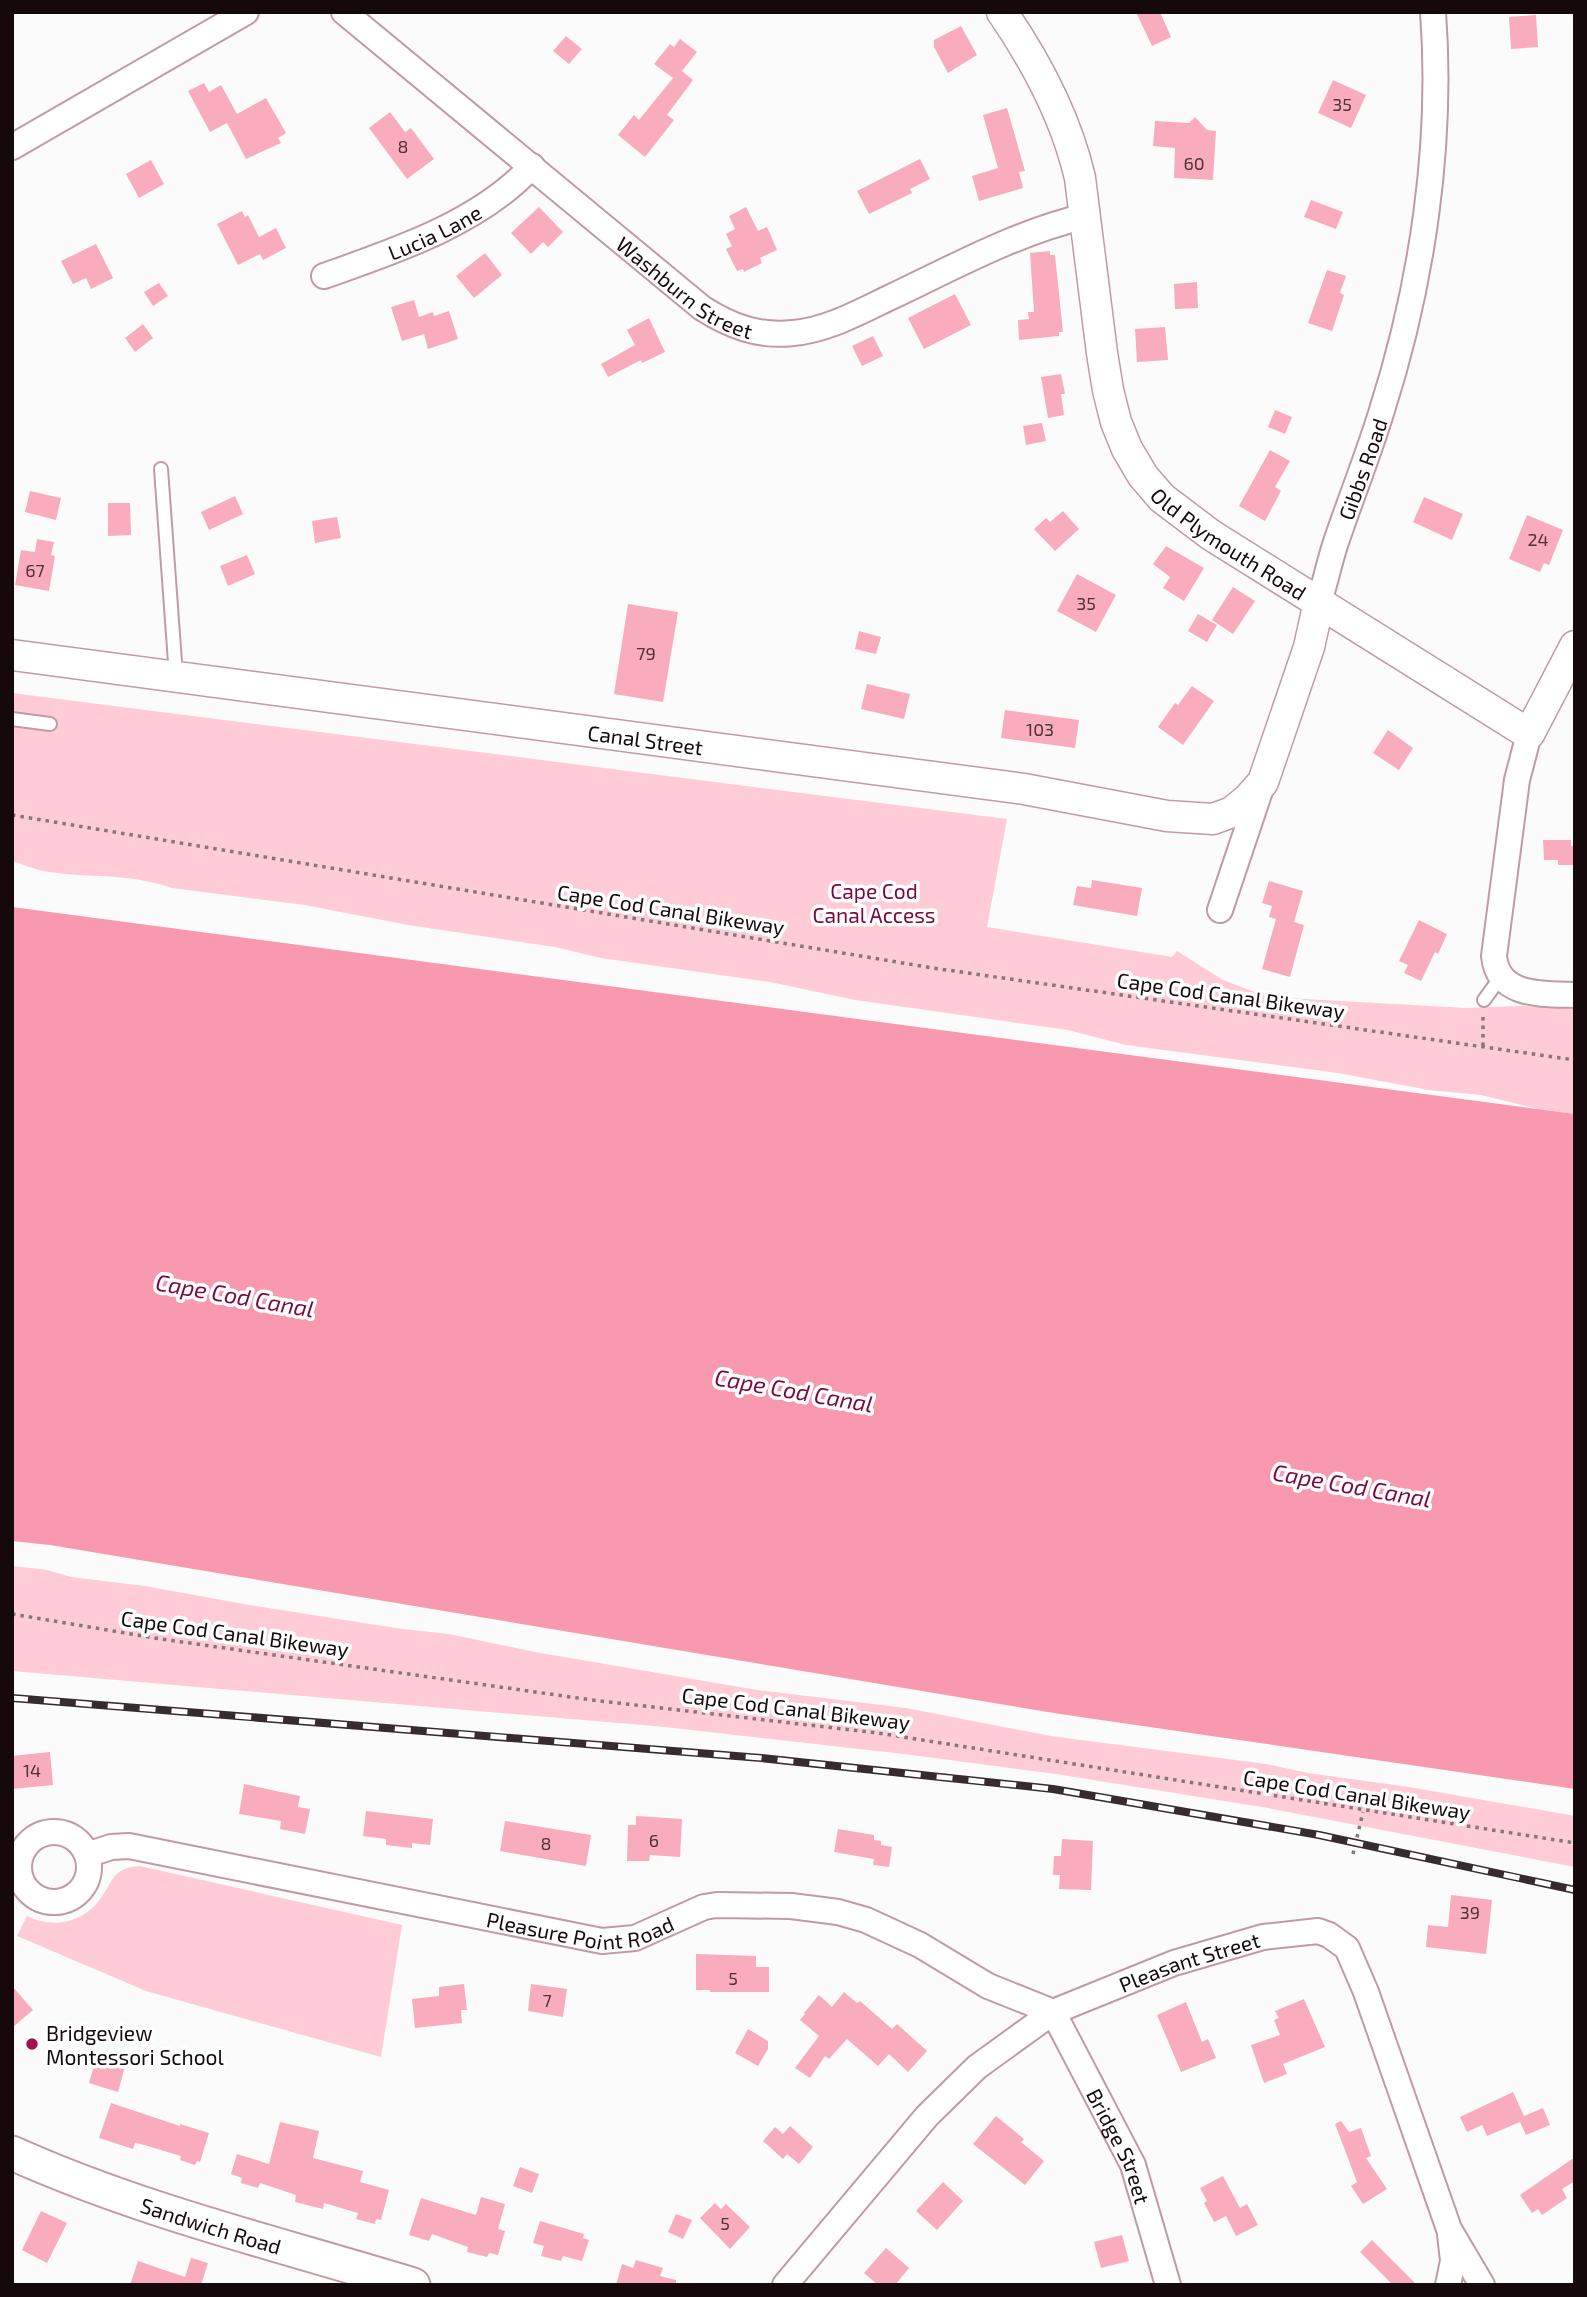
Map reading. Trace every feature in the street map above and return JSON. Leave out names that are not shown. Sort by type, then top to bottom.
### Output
[{"type":"main road","name":"Sandwich Road","points":[[12,2153],[138,2203],[409,2284]]},
{"type":"street","points":[[12,147],[246,12]]},
{"type":"street","name":"Washburn Street","points":[[345,12],[402,62],[702,308],[737,327],[774,334],[809,331],[1015,239],[1086,216]]},
{"type":"street","name":"Old Plymouth Road","points":[[1002,12],[1044,80],[1074,149],[1086,216],[1108,390],[1127,449],[1143,476],[1162,498],[1185,518],[1529,734]]},
{"type":"street","name":"Gibbs Road","points":[[1220,911],[1309,647],[1334,549],[1382,411],[1405,327],[1429,188],[1434,132],[1433,12]]},
{"type":"street","name":"Lucia Lane","points":[[324,276],[369,261],[463,219],[508,190],[532,166]]},
{"type":"street","points":[[1575,646],[1529,734],[1517,780],[1494,956],[1495,968],[1500,978],[1509,985],[1522,990],[1575,995]]},
{"type":"street","name":"Canal Street","points":[[12,655],[1024,789],[1191,818],[1213,819],[1232,812],[1263,782]]},
{"type":"street","name":"Pleasure Point Road","points":[[87,1855],[111,1847],[129,1846],[602,1941],[635,1938],[664,1923],[704,1907],[717,1905],[791,1906],[838,1912],[866,1920],[899,1935],[988,1986],[1053,2012]]},
{"type":"street","name":"Pleasant Street","points":[[785,2285],[927,2116],[977,2067],[1053,2012],[1174,1963],[1263,1937],[1304,1931],[1318,1931],[1329,1935],[1347,1948],[1366,1992],[1449,2229],[1482,2285]]},
{"type":"street","name":"Bridge Street","points":[[1053,2012],[1133,2165],[1168,2285]]},
{"type":"street","points":[[1448,2285],[1453,2261],[1449,2229]]},
{"type":"lane","points":[[161,468],[176,677]]},
{"type":"lane","points":[[12,719],[50,724]]},
{"type":"lane","points":[[1483,1000],[1500,978]]},
{"type":"path","name":"Cape Cod Canal Bikeway","points":[[12,815],[919,966],[1575,1060]]},
{"type":"path","points":[[1483,1000],[1483,1047]]},
{"type":"path","name":"Cape Cod Canal Bikeway","points":[[12,1614],[161,1639],[565,1696],[878,1733],[1575,1843]]},
{"type":"path","points":[[1353,1854],[1363,1811]]},
{"type":"green space","name":"Cape Cod Canal Access","points":[[12,693],[1007,819],[987,927],[1172,957],[1177,951],[1223,980],[1268,997],[1466,1008],[1522,1006],[1575,1009],[1575,1114],[1538,1109],[1481,1095],[1429,1090],[1338,1073],[1126,1045],[1068,1030],[855,1000],[770,982],[601,958],[555,947],[408,925],[305,905],[172,888],[139,880],[39,870],[12,861]]},
{"type":"green space","points":[[12,1566],[402,1629],[449,1634],[535,1652],[757,1690],[906,1708],[1051,1736],[1266,1764],[1575,1816],[1575,1867],[1268,1808],[1056,1774],[904,1754],[665,1727],[12,1671]]},
{"type":"green space","points":[[140,1866],[402,1925],[381,2057],[146,1991],[17,1936],[27,1916],[55,1923],[82,1916],[97,1903],[117,1873]]},
{"type":"water","name":"Cape Cod Canal","points":[[12,907],[1575,1114],[1575,1789],[1060,1714],[50,1545],[12,1541]]},
{"type":"building","points":[[1136,12],[1160,12],[1171,37],[1152,46]]},
{"type":"building","points":[[1536,15],[1538,47],[1511,49],[1509,17]]},
{"type":"building","points":[[961,26],[977,55],[948,73],[934,47],[934,40]]},
{"type":"building","points":[[566,36],[582,49],[569,64],[553,51]]},
{"type":"building","points":[[680,39],[697,52],[682,71],[693,80],[667,115],[674,120],[645,157],[618,135],[634,115],[639,120],[673,78],[654,64],[670,44],[674,47]]},
{"type":"building","points":[[1333,80],[1366,95],[1351,128],[1318,113]]},
{"type":"building","points":[[204,83],[209,92],[221,85],[237,114],[266,98],[286,133],[278,138],[281,143],[246,159],[227,123],[210,132],[188,91]]},
{"type":"building","points":[[1007,108],[1025,171],[1019,172],[1023,188],[979,201],[972,176],[998,168],[983,115]]},
{"type":"building","points":[[390,112],[405,132],[411,128],[434,159],[407,179],[369,128]]},
{"type":"building","points":[[1195,117],[1207,130],[1216,131],[1213,180],[1174,178],[1175,148],[1153,146],[1155,121],[1189,123]]},
{"type":"building","points":[[920,159],[930,179],[910,189],[912,193],[869,214],[857,191]]},
{"type":"building","points":[[151,160],[164,184],[139,198],[126,174]]},
{"type":"building","points":[[1311,200],[1343,212],[1336,229],[1304,217]]},
{"type":"building","points":[[539,207],[563,232],[548,247],[543,242],[531,254],[511,233]]},
{"type":"building","points":[[746,207],[758,231],[767,227],[777,250],[760,258],[762,263],[744,272],[743,269],[737,271],[726,249],[732,246],[726,234],[735,229],[729,216]]},
{"type":"building","points":[[242,211],[245,217],[248,215],[259,237],[276,228],[286,248],[263,260],[260,254],[238,265],[217,224]]},
{"type":"building","points":[[96,244],[113,278],[91,289],[86,278],[73,284],[61,261]]},
{"type":"building","points":[[1050,251],[1050,255],[1055,255],[1063,332],[1059,332],[1059,336],[1019,340],[1018,320],[1029,319],[1028,312],[1034,312],[1030,253]]},
{"type":"building","points":[[485,253],[502,275],[474,298],[456,276]]},
{"type":"building","points":[[1327,270],[1346,276],[1340,293],[1344,295],[1332,331],[1308,323]]},
{"type":"building","points":[[1197,282],[1198,308],[1175,309],[1174,284]]},
{"type":"building","points":[[159,283],[168,296],[153,306],[144,292]]},
{"type":"building","points":[[955,294],[971,325],[924,349],[908,318]]},
{"type":"building","points":[[414,300],[419,317],[433,312],[434,316],[449,311],[458,339],[428,349],[424,334],[402,341],[391,307]]},
{"type":"building","points":[[649,318],[665,352],[642,363],[641,360],[608,377],[601,364],[635,345],[627,330]]},
{"type":"building","points":[[143,324],[153,338],[135,352],[125,338]]},
{"type":"building","points":[[1165,327],[1168,360],[1137,362],[1135,329]]},
{"type":"building","points":[[873,336],[883,356],[862,366],[852,346]]},
{"type":"building","points":[[1061,374],[1065,394],[1061,394],[1064,415],[1048,418],[1041,377]]},
{"type":"building","points":[[1275,410],[1292,417],[1285,434],[1268,427]]},
{"type":"building","points":[[1042,423],[1046,441],[1026,445],[1023,426]]},
{"type":"building","points":[[1270,450],[1290,461],[1275,487],[1281,491],[1265,521],[1239,506]]},
{"type":"building","points":[[30,491],[61,498],[56,520],[25,512]]},
{"type":"building","points":[[235,496],[243,514],[209,530],[201,512]]},
{"type":"building","points":[[1424,497],[1463,514],[1452,540],[1413,522]]},
{"type":"building","points":[[108,503],[130,503],[131,535],[108,536]]},
{"type":"building","points":[[1063,511],[1079,529],[1055,551],[1034,529],[1046,518],[1050,522]]},
{"type":"building","points":[[1527,515],[1563,530],[1549,565],[1544,563],[1540,572],[1509,559]]},
{"type":"building","points":[[337,517],[341,538],[315,543],[312,521]]},
{"type":"building","points":[[37,539],[54,542],[51,555],[55,556],[49,591],[15,585],[21,550],[35,552]]},
{"type":"building","points":[[1166,546],[1204,568],[1184,601],[1163,588],[1170,577],[1153,564]]},
{"type":"building","points":[[247,555],[255,574],[228,586],[220,566]]},
{"type":"building","points":[[1077,574],[1116,595],[1096,632],[1057,611]]},
{"type":"building","points":[[1233,587],[1255,601],[1233,634],[1212,620]]},
{"type":"building","points":[[628,604],[678,612],[663,702],[614,694]]},
{"type":"building","points":[[1198,614],[1217,625],[1207,642],[1188,631]]},
{"type":"building","points":[[859,631],[881,637],[876,654],[855,649]]},
{"type":"building","points":[[867,684],[910,694],[904,719],[861,709]]},
{"type":"building","points":[[1192,686],[1214,701],[1183,745],[1158,727],[1175,703],[1178,705]]},
{"type":"building","points":[[1005,710],[1079,720],[1075,748],[1001,738]]},
{"type":"building","points":[[1388,730],[1413,748],[1399,770],[1373,753]]},
{"type":"building","points":[[1543,840],[1571,840],[1571,846],[1575,846],[1575,865],[1558,865],[1558,860],[1544,860]]},
{"type":"building","points":[[1092,880],[1142,888],[1137,916],[1073,905],[1077,886],[1091,888]]},
{"type":"building","points":[[1269,881],[1303,891],[1294,922],[1304,925],[1290,977],[1262,969],[1276,919],[1269,917],[1272,906],[1262,903]]},
{"type":"building","points":[[1419,920],[1447,934],[1421,981],[1404,973],[1408,965],[1399,961]]},
{"type":"building","points":[[50,1752],[53,1785],[12,1789],[12,1756]]},
{"type":"building","points":[[244,1784],[300,1796],[298,1807],[310,1809],[305,1834],[280,1829],[281,1821],[239,1814]]},
{"type":"building","points":[[366,1811],[433,1819],[430,1845],[412,1843],[412,1848],[386,1845],[386,1839],[363,1836]]},
{"type":"building","points":[[636,1816],[682,1819],[680,1857],[650,1855],[649,1861],[627,1861],[628,1825],[636,1825]]},
{"type":"building","points":[[505,1821],[591,1835],[586,1866],[500,1851]]},
{"type":"building","points":[[838,1829],[874,1835],[874,1840],[881,1841],[881,1845],[892,1847],[889,1867],[873,1865],[874,1859],[834,1852]]},
{"type":"building","points":[[1062,1839],[1093,1841],[1091,1890],[1059,1889],[1060,1875],[1053,1875],[1054,1856],[1061,1856]]},
{"type":"building","points":[[1451,1895],[1492,1900],[1486,1954],[1426,1947],[1428,1925],[1448,1927]]},
{"type":"building","points":[[696,1954],[756,1956],[756,1967],[769,1967],[769,1992],[696,1990]]},
{"type":"building","points":[[464,1984],[467,2010],[461,2010],[462,2023],[415,2028],[412,1999],[439,1996],[439,1987]]},
{"type":"building","points":[[531,1984],[567,1989],[563,2017],[528,2011]]},
{"type":"building","points":[[12,1986],[33,2010],[12,2028]]},
{"type":"building","points":[[844,1992],[857,2003],[860,2001],[892,2029],[897,2024],[927,2051],[908,2072],[889,2054],[878,2066],[847,2039],[829,2059],[825,2056],[810,2078],[795,2068],[819,2036],[800,2020],[804,2013],[819,1995],[832,2007]]},
{"type":"building","points":[[1304,1999],[1325,2047],[1283,2064],[1287,2074],[1264,2083],[1251,2045],[1280,2035],[1274,2020],[1279,2018],[1275,2011]]},
{"type":"building","points":[[1186,2002],[1202,2042],[1208,2039],[1216,2058],[1181,2072],[1157,2015]]},
{"type":"building","points":[[748,2029],[768,2041],[768,2049],[758,2066],[735,2053]]},
{"type":"building","points":[[98,2051],[127,2059],[118,2092],[89,2083]]},
{"type":"building","points":[[1513,2092],[1524,2116],[1543,2108],[1550,2125],[1526,2135],[1520,2122],[1487,2136],[1482,2125],[1467,2132],[1460,2117]]},
{"type":"building","points":[[111,2103],[209,2133],[200,2162],[197,2161],[195,2165],[180,2160],[181,2156],[141,2144],[135,2143],[133,2149],[99,2138]]},
{"type":"building","points":[[996,2116],[1024,2139],[1021,2142],[1044,2161],[1025,2185],[973,2144]]},
{"type":"building","points":[[1341,2121],[1349,2132],[1361,2128],[1371,2156],[1366,2158],[1387,2189],[1363,2204],[1351,2186],[1357,2182],[1335,2124]]},
{"type":"building","points":[[280,2122],[319,2131],[313,2158],[363,2171],[360,2182],[389,2190],[381,2220],[376,2219],[375,2224],[356,2219],[358,2213],[324,2203],[323,2209],[295,2202],[296,2195],[260,2183],[258,2188],[241,2183],[242,2178],[231,2174],[237,2154],[269,2164]]},
{"type":"building","points":[[790,2126],[813,2147],[799,2164],[787,2154],[783,2159],[763,2141],[775,2127],[783,2134]]},
{"type":"building","points":[[1575,2157],[1575,2181],[1562,2189],[1567,2198],[1542,2215],[1538,2209],[1532,2213],[1520,2195]]},
{"type":"building","points":[[520,2167],[539,2174],[532,2193],[513,2186]]},
{"type":"building","points":[[1223,2176],[1240,2208],[1247,2204],[1258,2225],[1236,2236],[1226,2216],[1214,2222],[1200,2188]]},
{"type":"building","points":[[943,2182],[963,2201],[937,2230],[916,2211]]},
{"type":"building","points":[[481,2197],[505,2204],[498,2229],[505,2231],[498,2255],[489,2253],[487,2257],[467,2252],[468,2247],[432,2234],[429,2241],[409,2235],[421,2198],[476,2215]]},
{"type":"building","points":[[715,2203],[721,2209],[726,2204],[750,2227],[730,2249],[700,2218]]},
{"type":"building","points":[[41,2211],[67,2223],[47,2263],[22,2250]]},
{"type":"building","points":[[676,2214],[692,2220],[683,2239],[668,2232]]},
{"type":"building","points":[[540,2221],[584,2234],[583,2238],[589,2240],[582,2261],[563,2256],[561,2261],[541,2256],[544,2246],[533,2243]]},
{"type":"building","points":[[1122,2235],[1129,2261],[1101,2268],[1094,2242]]},
{"type":"building","points":[[1372,2240],[1417,2285],[1393,2285],[1360,2252]]},
{"type":"building","points":[[886,2248],[909,2268],[895,2285],[878,2285],[864,2273]]},
{"type":"building","points":[[191,2258],[208,2263],[201,2285],[130,2285],[138,2261],[185,2277]]},
{"type":"building","points":[[636,2260],[663,2268],[660,2276],[676,2280],[676,2285],[616,2285],[622,2264],[633,2268]]},
{"type":"railway","points":[[12,1698],[761,1758],[1053,1789],[1319,1835],[1575,1890]]},
{"type":"place","name":"Bridgeview Montessori School","points":[[32,2044]]}]
